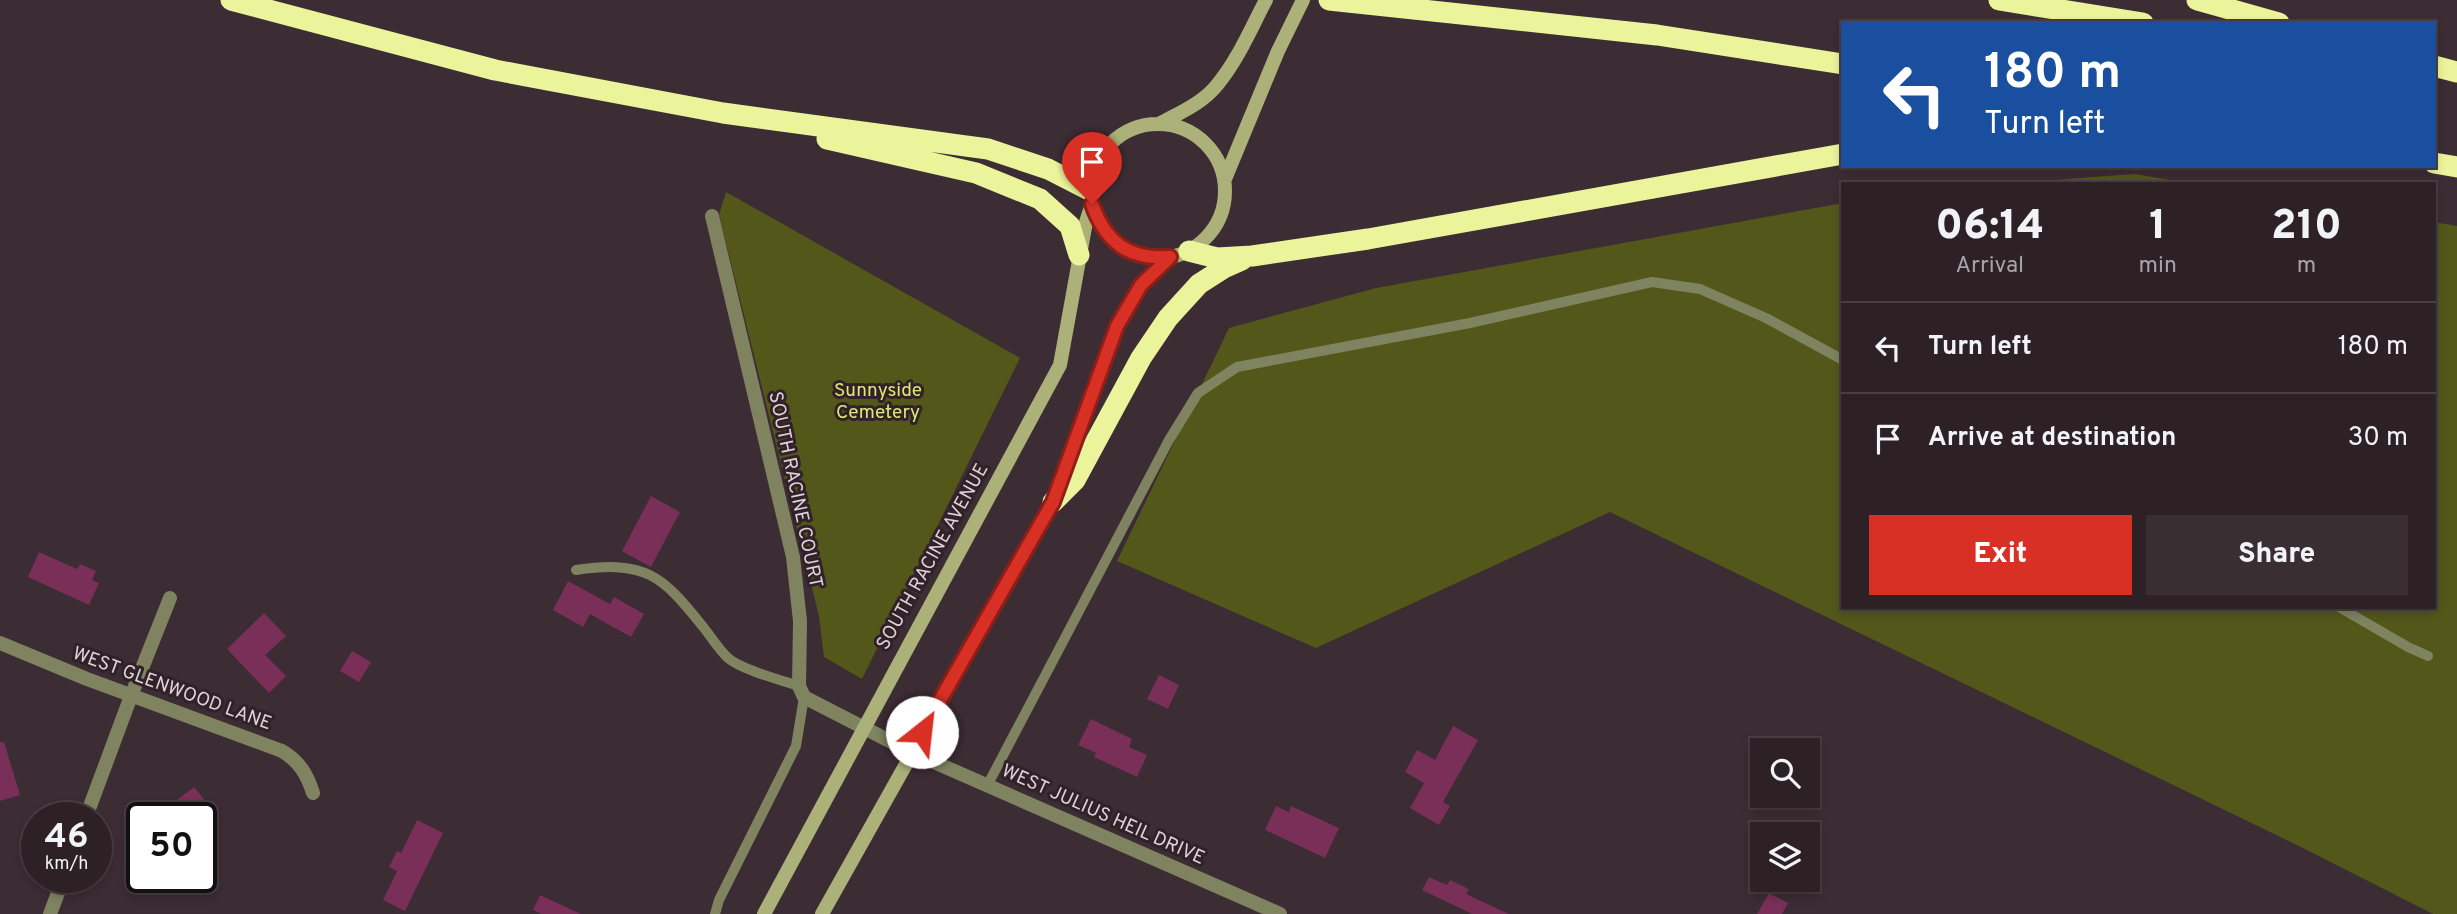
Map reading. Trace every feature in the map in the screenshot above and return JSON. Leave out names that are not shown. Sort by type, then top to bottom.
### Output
[{"type":"highway","points":[[231,0],[495,70],[723,113],[976,173],[1040,199],[1070,226],[1079,255]]},
{"type":"highway","points":[[1329,0],[1657,35],[1841,64]]},
{"type":"highway","points":[[1999,0],[2130,21]]},
{"type":"highway","points":[[2197,0],[2272,21]]},
{"type":"highway","points":[[2436,68],[2457,73]]},
{"type":"highway","points":[[723,113],[988,149],[1048,169],[1092,198]]},
{"type":"highway","points":[[1179,254],[1217,258],[1252,256],[1368,239],[1841,154]]},
{"type":"highway","points":[[1053,502],[1075,480],[1141,358],[1168,318],[1199,284],[1224,268],[1252,256]]},
{"type":"main road","points":[[1159,124],[1196,103],[1217,86],[1266,0]]},
{"type":"main road","points":[[1225,179],[1278,51],[1303,0]]},
{"type":"main road","points":[[822,914],[1053,502],[1117,326],[1141,285],[1179,254],[1206,239],[1219,221],[1225,200],[1225,179],[1217,157],[1202,139],[1182,128],[1159,124],[1138,127],[1119,136],[1104,151],[1094,170],[1092,198],[1098,220],[1107,235],[1121,247],[1136,254],[1153,258],[1179,254]]},
{"type":"main road","name":"SOUTH RACINE AVENUE","points":[[764,914],[1060,365],[1092,198]]},
{"type":"street","name":"SOUTH RACINE COURT","points":[[712,216],[793,558],[800,621],[802,692]]},
{"type":"street","points":[[92,802],[170,598]]},
{"type":"street","name":"WEST GLENWOOD LANE","points":[[0,643],[131,696],[282,751],[302,768],[313,793]]},
{"type":"street","points":[[802,692],[863,728],[911,752]]},
{"type":"street","name":"WEST JULIUS HEIL DRIVE","points":[[911,752],[1280,914]]},
{"type":"street","points":[[50,914],[58,893]]},
{"type":"lane","points":[[987,786],[1169,440],[1198,393],[1237,367],[1470,323],[1652,282],[1700,289],[1766,318],[1841,359]]},
{"type":"lane","points":[[576,570],[625,567],[648,572],[684,602],[729,659],[802,692],[796,746],[719,900],[715,914]]},
{"type":"lane","points":[[2342,609],[2428,656]]},
{"type":"green space","points":[[2134,174],[2183,182],[2028,182]]},
{"type":"green space","name":"Sunnyside Cemetery","points":[[726,192],[1020,358],[862,679],[824,657],[819,616],[719,215]]},
{"type":"green space","points":[[1841,203],[1841,609],[2436,609],[2436,222],[2457,226],[2457,914],[2433,914],[2297,845],[1610,512],[1316,648],[1117,561],[1229,328],[1376,288]]},
{"type":"building","points":[[651,496],[680,512],[651,567],[622,551]]},
{"type":"building","points":[[39,552],[77,569],[80,564],[96,571],[92,580],[99,583],[89,605],[28,577]]},
{"type":"building","points":[[568,581],[610,604],[614,597],[644,614],[631,637],[590,614],[583,627],[553,610]]},
{"type":"building","points":[[264,613],[286,636],[265,655],[286,676],[269,693],[227,649]]},
{"type":"building","points":[[352,651],[371,662],[359,682],[340,671]]},
{"type":"building","points":[[1159,675],[1179,685],[1168,709],[1147,699]]},
{"type":"building","points":[[1091,719],[1132,739],[1129,747],[1147,755],[1137,777],[1094,757],[1096,753],[1078,745]]},
{"type":"building","points":[[1453,726],[1478,740],[1443,802],[1450,806],[1439,825],[1410,808],[1424,783],[1405,772],[1417,750],[1435,760]]},
{"type":"building","points":[[0,742],[4,742],[20,795],[0,801]]},
{"type":"building","points":[[194,787],[206,802],[174,802]]},
{"type":"building","points":[[1276,806],[1289,812],[1291,806],[1339,828],[1325,858],[1265,830]]},
{"type":"building","points":[[417,820],[443,833],[405,911],[383,900],[397,871],[389,867],[397,851],[401,853]]},
{"type":"building","points":[[1429,877],[1447,885],[1450,880],[1469,889],[1466,894],[1509,914],[1472,914],[1422,890]]},
{"type":"building","points":[[1769,893],[1788,903],[1782,914],[1757,914]]},
{"type":"building","points":[[540,895],[581,914],[542,914],[533,910]]},
{"type":"route","points":[[922,732],[1053,502],[1117,326],[1141,285],[1170,257],[1153,258],[1121,247],[1107,235],[1092,204]]}]
